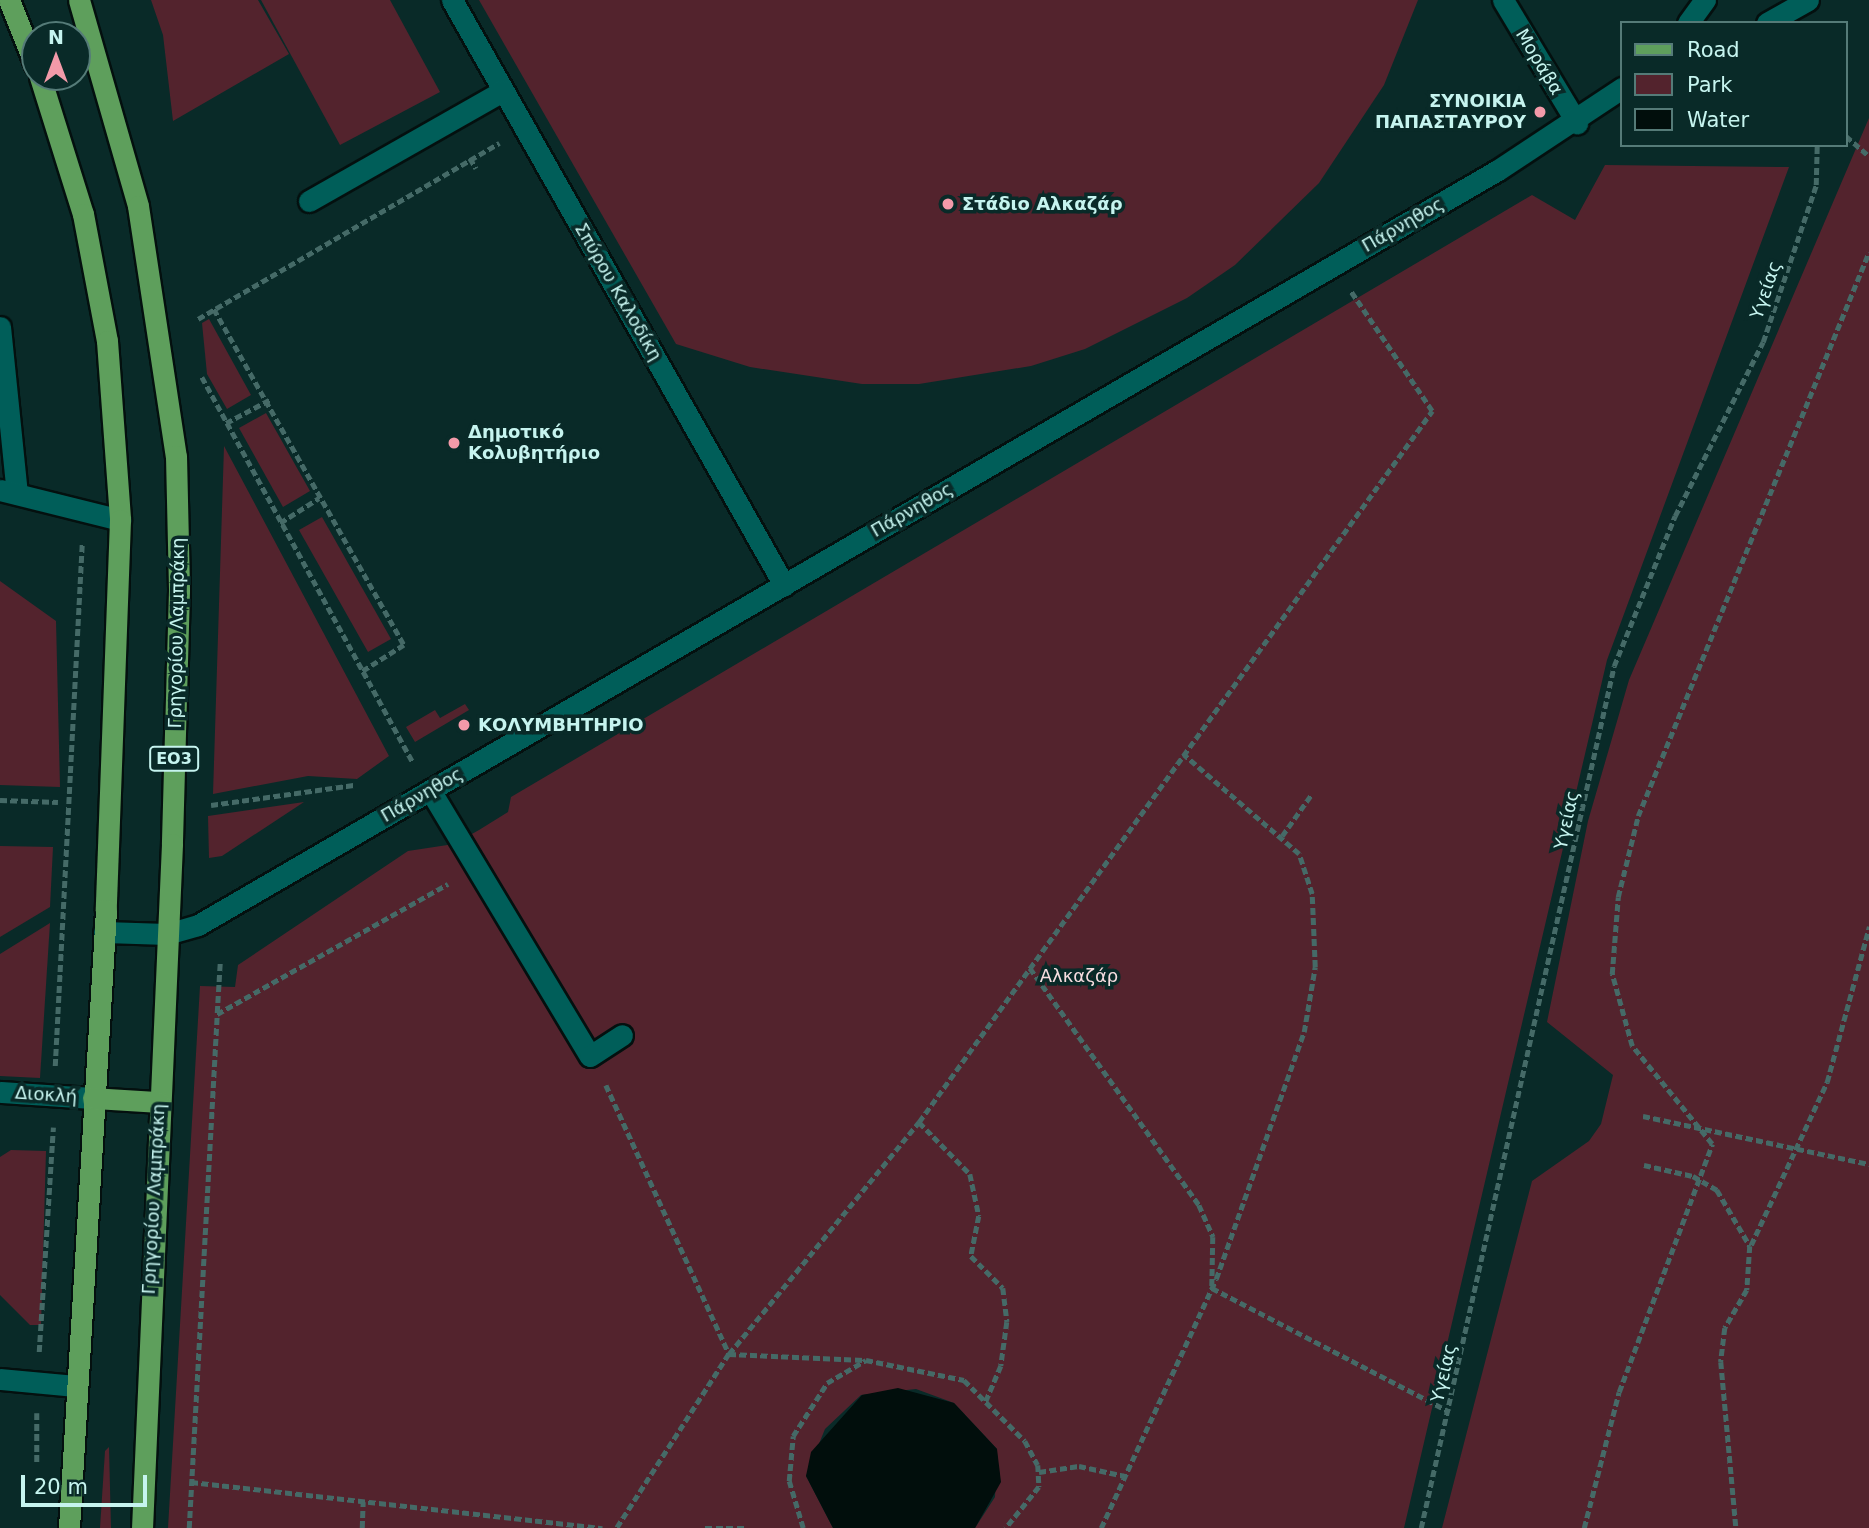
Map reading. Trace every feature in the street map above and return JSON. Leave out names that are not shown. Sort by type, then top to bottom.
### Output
[{"type":"main road","points":[[9,0],[21,30]]},
{"type":"main road","name":"Γρηγορίου Λαμπράκη","points":[[79,0],[138,206],[176,456],[179,590],[142,1528]]},
{"type":"main road","points":[[44,91],[83,214],[107,341],[120,520],[104,932],[69,1528]]},
{"type":"main road","points":[[93,1098],[158,1102]]},
{"type":"street","name":"Σπύρου Καλοδίκη","points":[[452,0],[784,585]]},
{"type":"street","name":"Μοράβα","points":[[1503,0],[1577,123]]},
{"type":"street","points":[[1689,21],[1705,0]]},
{"type":"street","points":[[1771,21],[1808,0]]},
{"type":"street","points":[[309,201],[503,90]]},
{"type":"street","name":"Πάρνηθος","points":[[167,934],[198,925],[784,585],[1577,123],[1620,90]]},
{"type":"street","points":[[1577,123],[1620,100]]},
{"type":"street","points":[[0,327],[9,491],[84,508],[120,520]]},
{"type":"street","points":[[430,790],[480,866],[590,1056],[622,1035]]},
{"type":"street","points":[[104,932],[167,934]]},
{"type":"street","name":"Διοκλή","points":[[0,1092],[93,1098]]},
{"type":"street","points":[[0,1379],[76,1385]]},
{"type":"path","points":[[198,319],[524,128]]},
{"type":"path","points":[[1848,137],[1869,156]]},
{"type":"path","name":"Υγείας","points":[[1421,1528],[1450,1412],[1615,666],[1675,516],[1763,342],[1816,185],[1817,147]]},
{"type":"path","points":[[470,158],[476,168]]},
{"type":"path","points":[[1584,1528],[1619,1392],[1712,1144],[1632,1046],[1612,974],[1618,897],[1638,816],[1869,252]]},
{"type":"path","points":[[617,1528],[729,1354],[919,1122],[1432,411],[1351,292]]},
{"type":"path","points":[[214,309],[269,400],[319,498],[404,645],[363,671]]},
{"type":"path","points":[[202,377],[430,790]]},
{"type":"path","points":[[226,423],[269,400]]},
{"type":"path","points":[[281,523],[319,498]]},
{"type":"path","points":[[37,1474],[37,1383],[84,508]]},
{"type":"path","points":[[1101,1528],[1212,1288],[1310,1002],[1312,894],[1299,854],[1282,836],[1184,755]]},
{"type":"path","points":[[211,805],[354,785]]},
{"type":"path","points":[[1282,836],[1311,795]]},
{"type":"path","points":[[0,800],[58,802]]},
{"type":"path","points":[[217,1014],[480,866]]},
{"type":"path","points":[[1736,1528],[1721,1362],[1725,1328],[1747,1290],[1750,1246],[1827,1082],[1869,926]]},
{"type":"path","points":[[189,1528],[220,963]]},
{"type":"path","points":[[1030,968],[1208,1220],[1216,1254],[1212,1288]]},
{"type":"path","points":[[590,1056],[729,1354]]},
{"type":"path","points":[[1643,1116],[1869,1164]]},
{"type":"path","points":[[919,1122],[970,1174],[979,1216],[971,1256],[1003,1288],[1006,1333],[986,1402]]},
{"type":"path","points":[[1644,1165],[1698,1178],[1732,1206],[1750,1246]]},
{"type":"path","points":[[1212,1288],[1450,1412]]},
{"type":"path","points":[[729,1354],[866,1360],[949,1373],[986,1402],[1025,1441],[1039,1472],[1030,1505],[1006,1528]]},
{"type":"path","points":[[803,1528],[789,1481],[793,1436],[827,1383],[866,1360]]},
{"type":"path","points":[[1039,1472],[1079,1466],[1125,1476]]},
{"type":"path","points":[[191,1482],[602,1528]]},
{"type":"path","points":[[362,1528],[363,1502]]},
{"type":"path","points":[[705,1528],[746,1528]]},
{"type":"green space","points":[[151,0],[258,0],[289,54],[173,121],[163,35]]},
{"type":"green space","points":[[261,0],[390,0],[440,92],[340,145]]},
{"type":"green space","name":"Στάδιο Αλκαζάρ","points":[[479,0],[1418,0],[1384,85],[1319,183],[1235,265],[1187,298],[1085,349],[1031,366],[919,384],[862,384],[750,367],[676,344]]},
{"type":"green space","points":[[1869,118],[1869,1528],[1442,1528],[1532,1181],[1589,1141],[1601,1124],[1613,1075],[1547,1022],[1588,821],[1629,680]]},
{"type":"green space","name":"Αλκαζάρ","points":[[1605,165],[1789,167],[1607,660],[1404,1528],[975,1528],[995,1497],[997,1449],[954,1403],[916,1389],[861,1395],[825,1429],[806,1476],[833,1528],[168,1528],[200,986],[235,987],[238,965],[408,851],[454,844],[479,830],[508,812],[511,797],[1532,195],[1575,220]]},
{"type":"green space","points":[[209,319],[251,395],[227,409],[207,374],[202,323]]},
{"type":"green space","points":[[266,413],[310,491],[283,507],[239,428]]},
{"type":"green space","points":[[224,446],[389,756],[357,779],[308,776],[213,794]]},
{"type":"green space","points":[[322,517],[391,639],[368,652],[299,530]]},
{"type":"green space","points":[[0,581],[56,621],[60,787],[0,785]]},
{"type":"green space","points":[[465,704],[469,710],[415,742],[406,727],[435,710],[440,718]]},
{"type":"green space","points":[[304,802],[222,856],[209,858],[208,816]]},
{"type":"green space","points":[[0,846],[53,847],[50,907],[0,937]]},
{"type":"green space","points":[[50,923],[40,1078],[0,1076],[0,954]]},
{"type":"green space","points":[[11,1150],[46,1151],[41,1325],[30,1325],[0,1295],[0,1157]]},
{"type":"green space","points":[[109,1447],[111,1528],[100,1528],[105,1451]]},
{"type":"water","points":[[898,1388],[954,1403],[997,1449],[1001,1482],[975,1528],[833,1528],[806,1476],[811,1452],[862,1395]]},
{"type":"place","name":"ΣΥΝΟΙΚΙΑ ΠΑΠΑΣΤΑΥΡΟΥ","points":[[1540,112]]},
{"type":"place","name":"Στάδιο Αλκαζάρ","points":[[948,204]]},
{"type":"place","name":"Δημοτικό Κολυβητήριο","points":[[454,443]]},
{"type":"place","name":"ΚΟΛΥΜΒΗΤΗΡΙΟ","points":[[464,725]]}]
